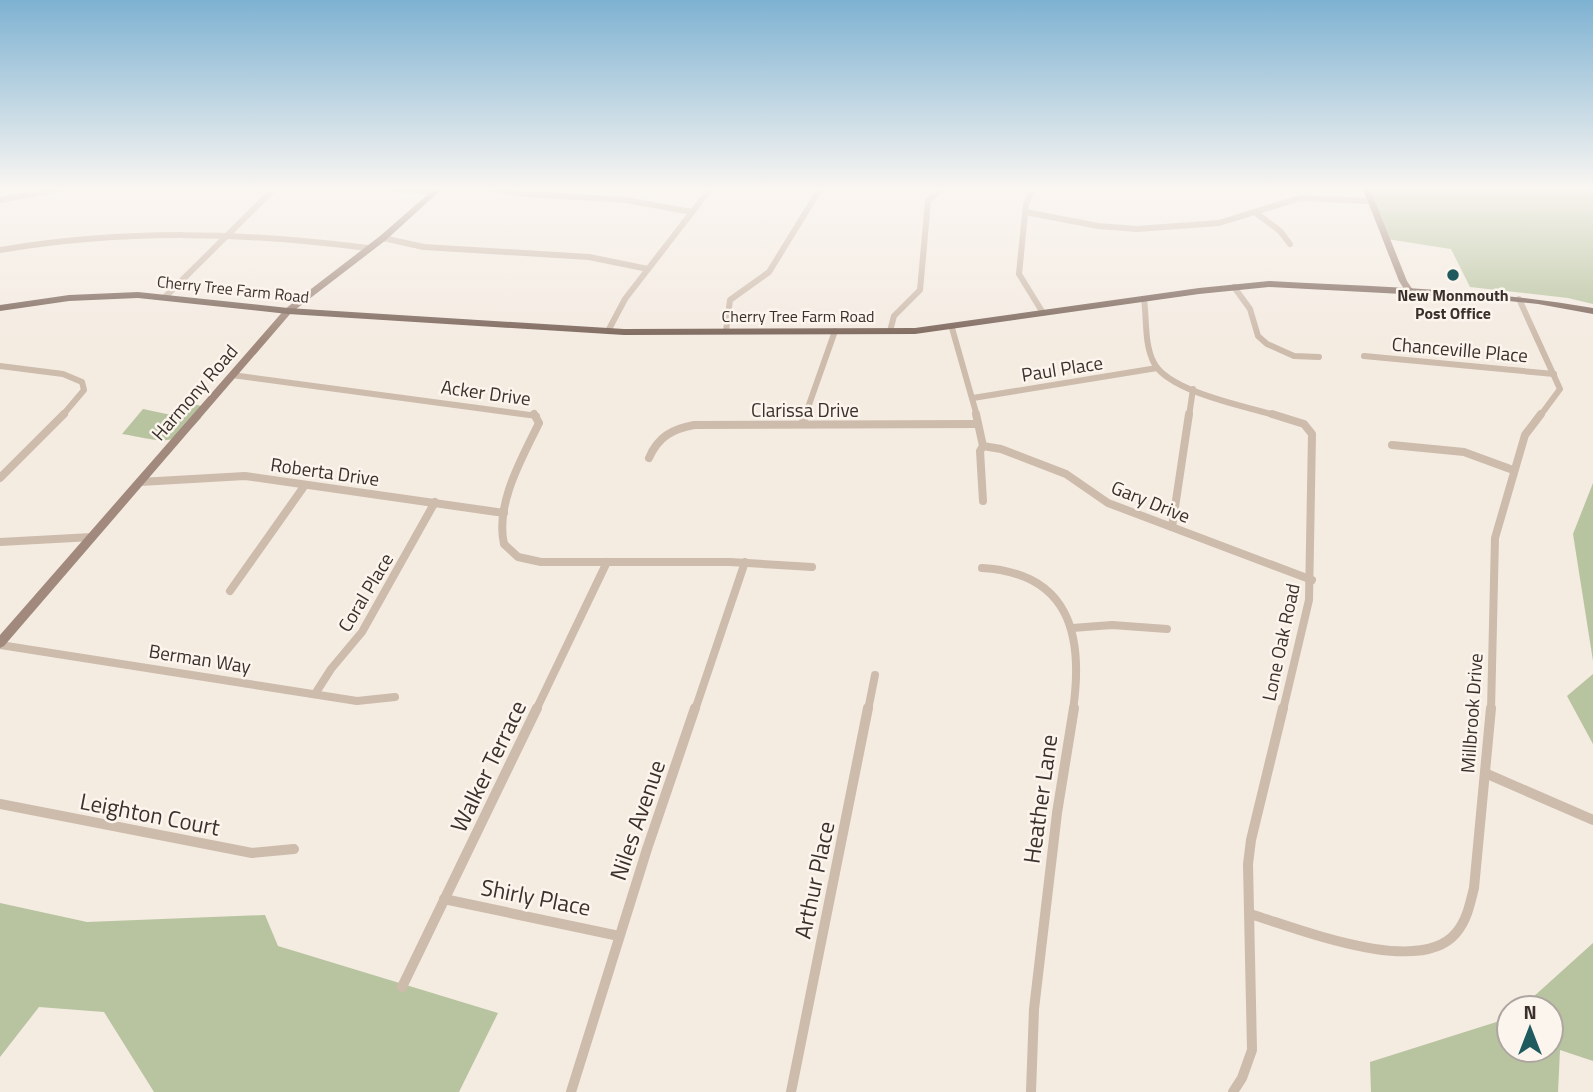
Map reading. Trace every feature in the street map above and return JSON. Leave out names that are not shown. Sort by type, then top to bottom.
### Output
[{"type":"main road","name":"Cherry Tree Farm Road","points":[[0,308],[90,296],[165,297],[314,313],[608,331],[890,331],[952,328],[1234,287],[1290,284],[1519,299],[1593,311]]},
{"type":"street","points":[[0,250],[69,240]]},
{"type":"street","points":[[165,297],[223,240]]},
{"type":"street","points":[[288,240],[368,248]]},
{"type":"street","name":"Harmony Road","points":[[0,644],[288,311],[380,240]]},
{"type":"street","points":[[392,240],[424,247],[589,257],[648,269]]},
{"type":"street","points":[[608,331],[619,308],[670,240]]},
{"type":"street","points":[[726,331],[730,300],[769,272],[789,240]]},
{"type":"street","points":[[890,331],[894,316],[919,290],[924,240]]},
{"type":"street","points":[[1022,240],[1018,274],[1043,313]]},
{"type":"street","points":[[1287,240],[1290,244]]},
{"type":"street","points":[[1387,240],[1409,290]]},
{"type":"street","points":[[1234,287],[1250,309],[1261,340],[1286,354],[1319,356]]},
{"type":"street","points":[[309,296],[309,306],[314,313]]},
{"type":"street","points":[[1144,299],[1150,353],[1157,368]]},
{"type":"street","points":[[1519,299],[1554,374]]},
{"type":"street","points":[[952,328],[973,398],[983,446],[980,450],[983,501]]},
{"type":"street","points":[[802,424],[835,331]]},
{"type":"street","name":"Chanceville Place","points":[[1364,356],[1554,374]]},
{"type":"street","points":[[0,366],[69,376],[82,382],[84,390],[77,401],[0,478]]},
{"type":"street","name":"Lone Oak Road","points":[[1157,368],[1193,389],[1299,422],[1311,429],[1309,600],[1251,840],[1248,864],[1252,1050],[1242,1078],[1233,1092]]},
{"type":"street","name":"Paul Place","points":[[973,398],[1157,368]]},
{"type":"street","name":"Millbrook Drive","points":[[1250,914],[1397,953],[1423,952],[1445,943],[1463,926],[1471,908],[1491,706],[1495,538],[1513,470],[1528,428],[1560,393],[1554,374]]},
{"type":"street","name":"Acker Drive","points":[[232,375],[536,414],[539,423],[517,469],[504,513],[502,537],[506,548],[516,556],[533,561],[745,562],[812,567]]},
{"type":"street","points":[[1172,527],[1193,389]]},
{"type":"street","name":"Clarissa Drive","points":[[649,458],[659,438],[684,426],[978,424]]},
{"type":"street","points":[[1392,445],[1464,452],[1513,470]]},
{"type":"street","name":"Gary Drive","points":[[983,446],[1001,449],[1066,474],[1102,500],[1311,580]]},
{"type":"street","name":"Roberta Drive","points":[[140,482],[166,483],[236,476],[504,513]]},
{"type":"street","points":[[230,591],[304,485]]},
{"type":"street","name":"Coral Place","points":[[314,694],[362,632],[435,502]]},
{"type":"street","points":[[0,542],[92,537]]},
{"type":"street","name":"Walker Terrace","points":[[402,987],[607,562]]},
{"type":"street","name":"Niles Avenue","points":[[570,1092],[619,936],[745,562]]},
{"type":"street","name":"Heather Lane","points":[[982,568],[1013,570],[1031,578],[1053,595],[1072,628],[1077,663],[1030,1049],[1031,1092]]},
{"type":"street","points":[[1072,628],[1112,625],[1167,629]]},
{"type":"street","name":"Berman Way","points":[[0,644],[363,702],[395,697]]},
{"type":"street","name":"Arthur Place","points":[[791,1092],[875,675]]},
{"type":"street","points":[[1485,773],[1593,820]]},
{"type":"street","name":"Leighton Court","points":[[0,804],[253,853],[294,849]]},
{"type":"street","name":"Shirly Place","points":[[444,900],[619,936]]},
{"type":"green space","points":[[1393,240],[1593,240],[1593,304],[1568,298],[1470,287],[1451,249]]},
{"type":"green space","points":[[186,403],[202,406],[194,417],[201,418],[174,439],[156,440],[122,434],[143,409],[176,416]]},
{"type":"green space","points":[[1593,483],[1593,661],[1573,534]]},
{"type":"green space","points":[[1593,674],[1593,744],[1567,696]]},
{"type":"green space","points":[[0,903],[87,922],[265,915],[278,946],[498,1013],[459,1092],[154,1092],[104,1012],[39,1007],[0,1057]]},
{"type":"green space","points":[[1593,943],[1593,1061],[1565,1052],[1565,994],[1537,994]]},
{"type":"green space","points":[[1495,1022],[1495,1064],[1559,1064],[1558,1092],[1371,1092],[1370,1062]]},
{"type":"place","name":"New Monmouth Post Office","points":[[1453,275]]}]
